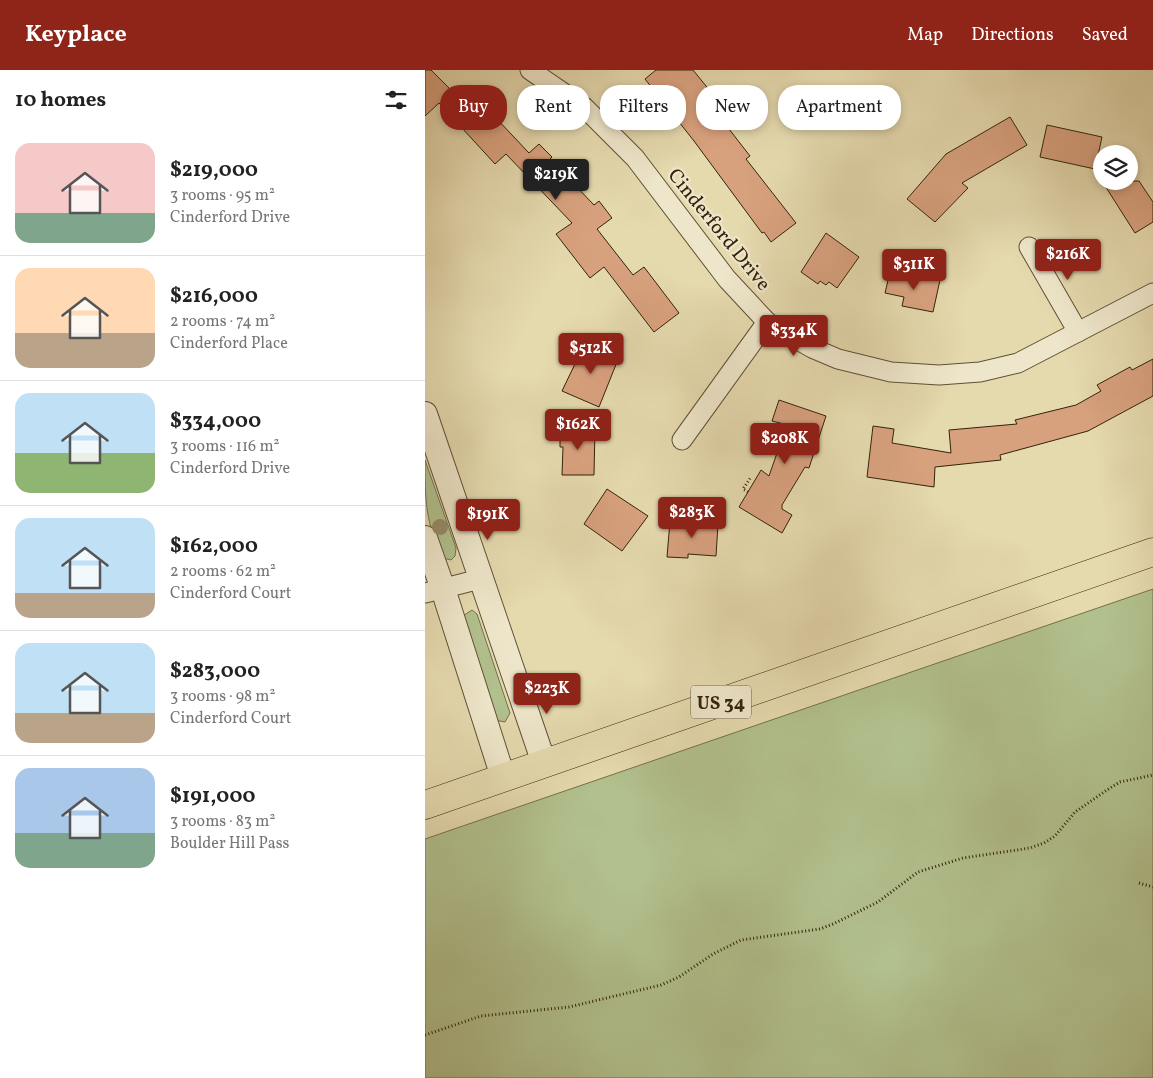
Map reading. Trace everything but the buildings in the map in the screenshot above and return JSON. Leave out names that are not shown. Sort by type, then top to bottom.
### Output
[{"type":"main road","name":"US 34","points":[[425,804],[1153,552]]},
{"type":"street","name":"Cinderford Drive","points":[[530,70],[584,107],[635,158],[727,279],[767,322],[812,348],[838,359],[891,372],[939,375],[980,372],[1017,363],[1153,293]]},
{"type":"street","points":[[1029,247],[1078,332]]},
{"type":"street","points":[[682,440],[767,322]]},
{"type":"street","points":[[425,414],[544,763]]},
{"type":"street","points":[[425,538],[434,591],[503,777]]},
{"type":"street","points":[[434,591],[480,579]]},
{"type":"path","points":[[748,492],[743,489],[751,477]]},
{"type":"path","points":[[425,1035],[481,1016],[569,1007],[661,985],[687,973],[713,954],[741,940],[820,929],[879,902],[918,872],[963,858],[1031,848],[1044,843],[1055,836],[1075,812],[1107,790],[1120,782],[1153,775]]},
{"type":"path","points":[[1139,883],[1153,886]]},
{"type":"green space","points":[[425,460],[456,548],[455,556],[451,560],[443,558],[429,522]]},
{"type":"green space","points":[[1153,589],[1153,1078],[425,1078],[425,839]]},
{"type":"green space","points":[[472,610],[477,614],[510,713],[505,722],[495,720],[463,616]]}]
